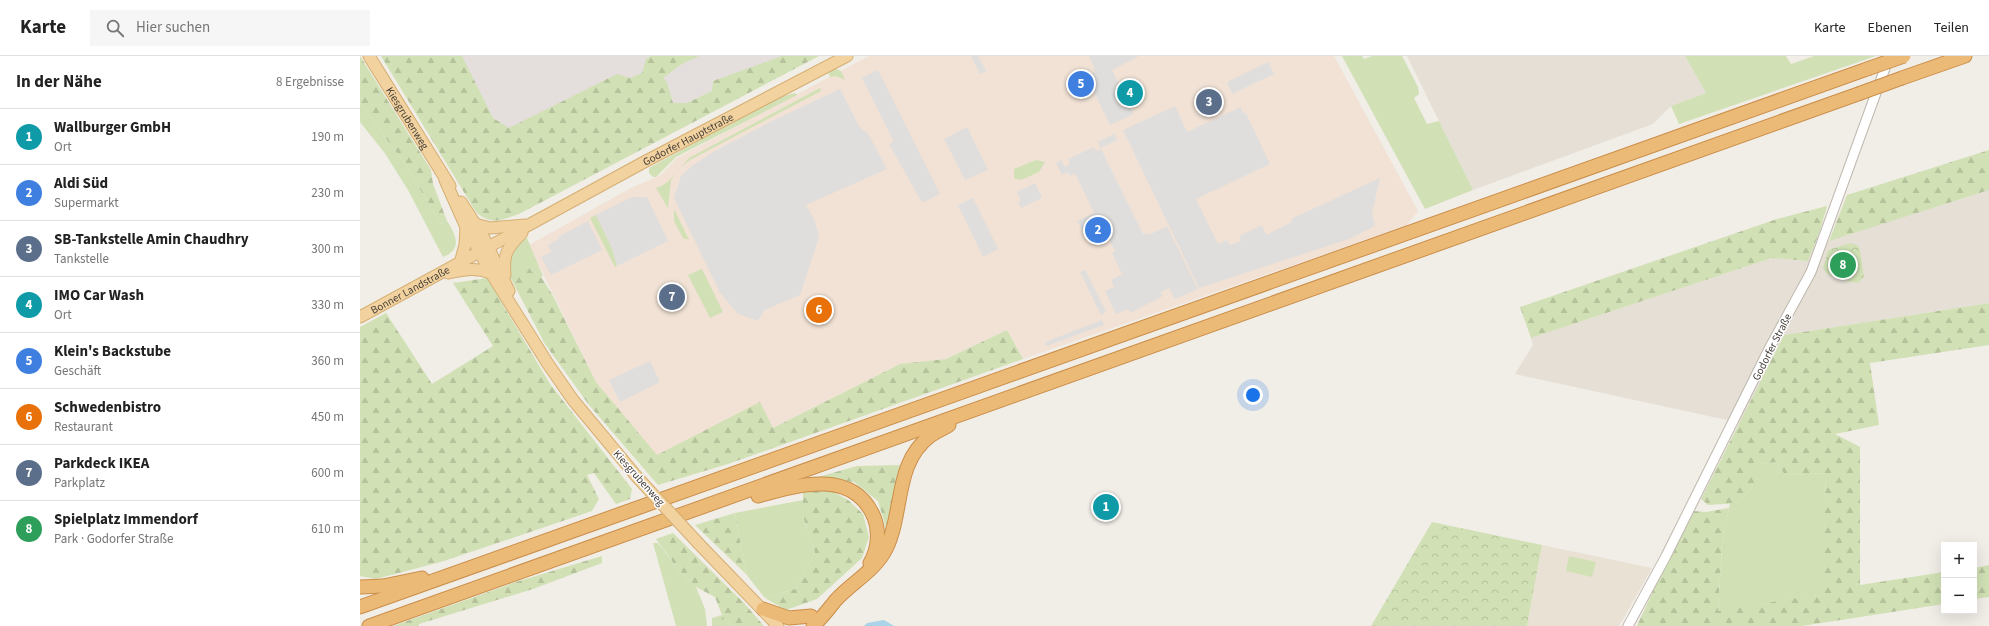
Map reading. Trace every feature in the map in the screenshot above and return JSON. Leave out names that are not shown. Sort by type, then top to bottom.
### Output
[{"type":"highway","points":[[360,607],[1904,56]]},
{"type":"highway","points":[[369,626],[1964,56]]},
{"type":"highway","points":[[800,626],[814,623],[872,568],[885,551],[894,530],[902,479],[910,460],[919,447],[930,436],[982,407]]},
{"type":"highway","points":[[697,509],[736,502],[799,485],[830,484],[851,490],[865,502],[870,509],[877,526],[877,544],[874,554],[858,580]]},
{"type":"highway","points":[[360,586],[384,586],[484,563]]},
{"type":"highway","points":[[763,609],[789,618],[814,623]]},
{"type":"main road","name":"Kiesgrubenweg","points":[[370,56],[446,180],[470,225],[506,283],[519,315]]},
{"type":"main road","name":"Godorfer Hauptstraße","points":[[484,249],[847,56]]},
{"type":"main road","name":"Godorfer Hauptstraße","points":[[506,283],[504,262],[506,252],[530,224]]},
{"type":"main road","points":[[470,225],[490,228],[530,224]]},
{"type":"main road","name":"Bonner Landstraße","points":[[460,263],[470,225]]},
{"type":"main road","name":"Kiesgrubenweg","points":[[484,249],[490,273],[519,315],[548,364],[573,400],[637,477],[778,626]]},
{"type":"main road","name":"Bonner Landstraße","points":[[360,317],[440,275],[484,249]]},
{"type":"main road","points":[[440,275],[470,268],[481,269],[490,273]]},
{"type":"street","name":"Godorfer Straße","points":[[1628,626],[1666,556],[1769,349],[1811,272],[1889,56]]},
{"type":"shaded area","points":[[446,56],[804,56],[525,190]]},
{"type":"shaded area","points":[[869,56],[1334,56],[1418,211],[1406,226],[1023,359],[1007,330],[946,359],[900,364],[773,428],[760,403],[657,456],[596,382],[529,245],[631,188],[661,175],[677,158]]},
{"type":"shaded area","points":[[971,56],[978,56],[986,71],[980,74]]},
{"type":"shaded area","points":[[1089,56],[1139,56],[1112,70],[1134,114],[1110,125],[1086,76],[1094,72],[1094,67]]},
{"type":"shaded area","points":[[1407,56],[1685,56],[1706,93],[1671,106],[1653,124],[1473,190]]},
{"type":"shaded area","points":[[1268,62],[1274,74],[1232,94],[1227,82]]},
{"type":"shaded area","points":[[878,70],[940,194],[924,202],[921,201],[889,144],[893,142],[893,140],[862,78]]},
{"type":"shaded area","points":[[840,89],[859,126],[869,135],[887,169],[806,205],[815,221],[819,237],[800,295],[765,310],[758,321],[738,314],[720,293],[674,198],[681,176],[692,166],[713,152],[774,120]]},
{"type":"shaded area","points":[[1175,106],[1187,132],[1241,107],[1243,113],[1246,113],[1270,164],[1196,199],[1218,244],[1227,240],[1230,245],[1241,241],[1239,236],[1262,225],[1266,235],[1292,222],[1291,219],[1380,178],[1372,213],[1375,226],[1349,239],[1199,288],[1123,130]]},
{"type":"shaded area","points":[[967,127],[988,170],[965,180],[944,139]]},
{"type":"shaded area","points":[[1114,134],[1117,140],[1100,148],[1098,142]]},
{"type":"shaded area","points":[[1094,147],[1096,151],[1101,149],[1143,234],[1147,233],[1149,235],[1167,226],[1198,289],[1175,299],[1169,288],[1161,292],[1163,296],[1130,313],[1128,309],[1116,314],[1105,291],[1114,287],[1111,280],[1122,274],[1112,253],[1115,251],[1103,227],[1099,229],[1097,225],[1095,226],[1094,224],[1082,230],[1077,221],[1094,213],[1075,173],[1070,176],[1068,172],[1062,175],[1056,163],[1061,160],[1065,167],[1070,164],[1068,159]]},
{"type":"shaded area","points":[[1035,183],[1042,198],[1021,208],[1018,202],[1021,201],[1017,192]]},
{"type":"shaded area","points":[[1989,190],[1989,303],[1784,335],[1739,425],[1727,420],[1515,374],[1533,345],[1531,338],[1772,258],[1807,261],[1814,245]]},
{"type":"shaded area","points":[[632,197],[647,197],[668,241],[617,266],[612,248],[596,215]]},
{"type":"shaded area","points":[[973,198],[998,249],[983,257],[958,205]]},
{"type":"shaded area","points":[[588,221],[602,250],[551,275],[541,257],[551,252],[548,245],[559,239],[558,237]]},
{"type":"shaded area","points":[[1085,270],[1106,312],[1101,315],[1080,272]]},
{"type":"shaded area","points":[[1102,320],[1104,325],[1047,346],[1045,342]]},
{"type":"shaded area","points":[[650,361],[660,382],[620,402],[609,380]]},
{"type":"shaded area","points":[[1542,545],[1652,568],[1619,626],[1527,626]]},
{"type":"green space","points":[[360,56],[431,170],[433,184],[447,221],[441,224],[405,164],[360,103]]},
{"type":"green space","points":[[381,56],[462,56],[493,118],[509,128],[617,74],[630,78],[642,73],[646,59],[651,56],[699,56],[682,64],[663,78],[667,82],[673,103],[687,103],[712,91],[713,81],[782,56],[819,56],[519,214],[502,220],[492,220],[487,219],[476,212]]},
{"type":"green space","points":[[1342,56],[1362,56],[1364,59],[1372,56],[1402,56],[1418,87],[1419,94],[1414,98],[1427,124],[1439,121],[1473,190],[1425,209]]},
{"type":"green space","points":[[1685,56],[1786,56],[1791,64],[1814,56],[1876,56],[1679,124],[1671,106],[1706,93]]},
{"type":"green space","points":[[834,68],[841,71],[845,80],[836,76],[830,77],[828,72]]},
{"type":"green space","points":[[820,88],[821,91],[690,160],[681,167],[689,158]]},
{"type":"green space","points":[[795,93],[797,95],[676,157],[656,177],[653,177],[649,173],[649,168],[777,98]]},
{"type":"green space","points":[[360,103],[405,164],[441,224],[447,221],[453,231],[456,241],[453,250],[449,254],[443,257],[408,190],[384,152],[360,122]]},
{"type":"green space","points":[[1989,150],[1989,190],[1829,241],[1847,195]]},
{"type":"green space","points":[[1036,160],[1045,162],[1039,172],[1021,180],[1014,178],[1014,169]]},
{"type":"green space","points":[[676,173],[671,180],[668,208],[656,188],[666,183]]},
{"type":"green space","points":[[1827,206],[1820,231],[1808,261],[1772,258],[1531,338],[1520,307],[1777,219]]},
{"type":"green space","points":[[674,209],[689,240],[683,238],[674,221]]},
{"type":"green space","points":[[596,215],[612,248],[617,266],[615,267],[590,218]]},
{"type":"green space","points":[[527,238],[543,276],[541,277],[532,272],[529,267],[520,267],[508,273],[514,248],[521,241]]},
{"type":"green space","points":[[1850,243],[1857,245],[1860,249],[1864,277],[1858,283],[1829,275],[1823,268],[1828,250]]},
{"type":"green space","points":[[524,265],[529,267],[532,272],[541,277],[552,294],[596,382],[657,455],[760,402],[773,428],[900,364],[946,359],[1007,330],[1023,359],[728,464],[658,485],[589,405],[545,344],[508,273],[512,266],[520,267]]},
{"type":"green space","points":[[702,269],[723,312],[710,318],[688,275]]},
{"type":"green space","points":[[487,278],[550,384],[632,489],[630,499],[616,504],[594,473],[587,475],[599,499],[592,511],[444,561],[376,579],[360,576],[360,327],[386,313],[432,384],[493,346],[453,283]]},
{"type":"green space","points":[[1989,303],[1989,345],[1870,363],[1879,425],[1835,434],[1860,447],[1860,585],[1941,572],[1941,604],[1802,626],[1637,626],[1660,576],[1694,511],[1706,512],[1729,508],[1722,545],[1718,611],[1822,594],[1826,473],[1785,475],[1776,462],[1761,464],[1752,487],[1738,503],[1708,505],[1701,499],[1784,335]]},
{"type":"green space","points":[[1776,462],[1785,475],[1826,473],[1823,594],[1718,612],[1722,545],[1730,503],[1738,503],[1752,487],[1760,464]]},
{"type":"green space","points":[[900,465],[887,531],[878,501],[854,482],[818,477],[857,466]]},
{"type":"green space","points":[[830,490],[848,500],[863,514],[869,537],[862,558],[817,599],[786,610],[765,598],[795,589],[815,553],[803,516],[803,492]]},
{"type":"green space","points":[[803,500],[803,516],[815,553],[795,589],[765,598],[746,574],[735,513]]},
{"type":"green space","points":[[735,513],[746,574],[695,525]]},
{"type":"green space","points":[[1432,522],[1542,545],[1527,626],[1371,626]]},
{"type":"green space","points":[[673,533],[744,603],[764,626],[734,626],[722,615],[715,597],[696,587],[677,568],[656,539]]},
{"type":"green space","points":[[653,543],[658,543],[677,568],[696,587],[705,609],[707,626],[676,626]]},
{"type":"green space","points":[[602,556],[602,563],[533,589],[419,624],[419,626],[393,626],[516,582]]},
{"type":"green space","points":[[1569,556],[1596,562],[1592,577],[1566,571]]},
{"type":"green space","points":[[1989,565],[1989,597],[1977,599],[1977,567]]},
{"type":"green space","points":[[722,615],[734,626],[712,626],[712,618]]},
{"type":"water","points":[[884,620],[894,626],[864,626],[867,623]]},
{"type":"place","name":"Klein's Backstube","points":[[1081,84]]},
{"type":"place","name":"IMO Car Wash","points":[[1130,93]]},
{"type":"place","name":"SB-Tankstelle Amin Chaudhry","points":[[1209,102]]},
{"type":"place","name":"Aldi Süd","points":[[1098,230]]},
{"type":"place","name":"Spielplatz Immendorf","points":[[1843,265]]},
{"type":"place","name":"Parkdeck IKEA","points":[[672,297]]},
{"type":"place","name":"Schwedenbistro","points":[[819,310]]},
{"type":"place","name":"Wallburger GmbH","points":[[1106,507]]}]
